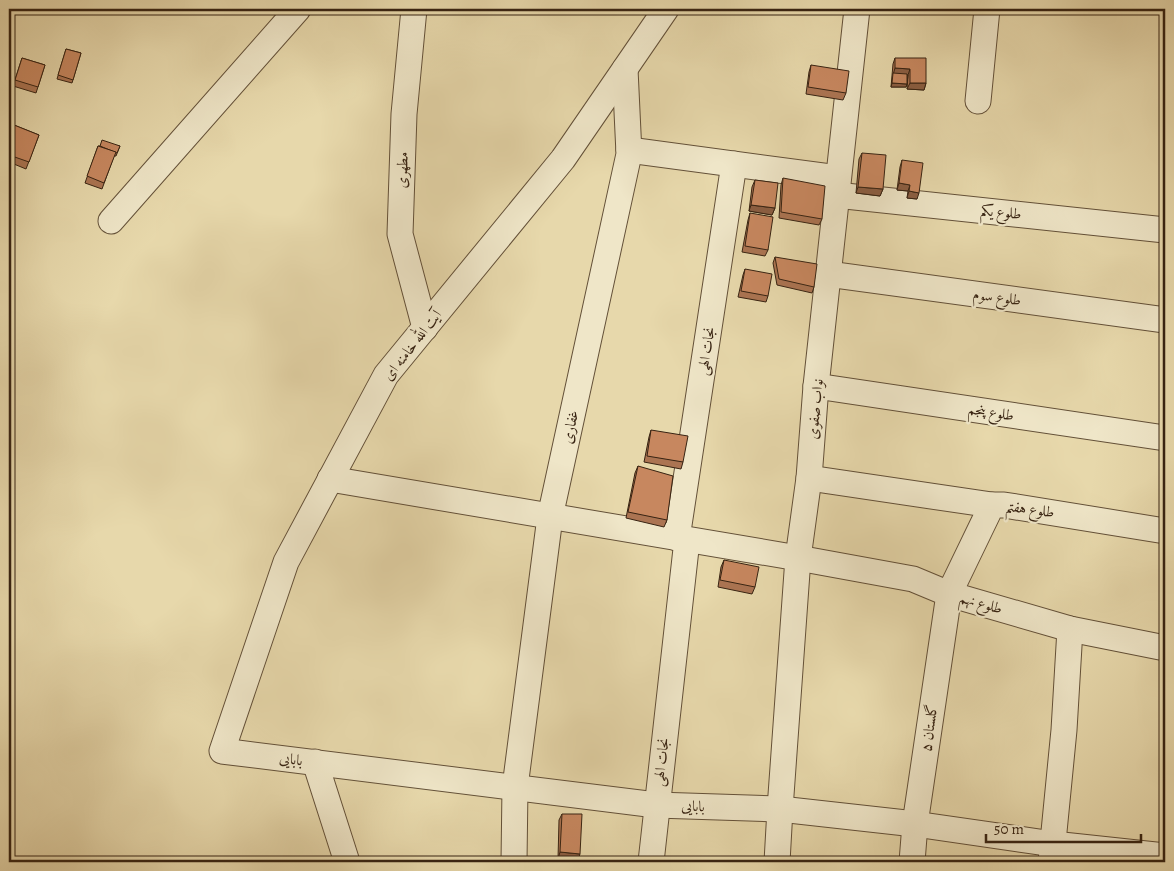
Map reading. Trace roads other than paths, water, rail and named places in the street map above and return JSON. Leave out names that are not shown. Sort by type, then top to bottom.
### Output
[{"type":"street","points":[[111,221],[298,9]]},
{"type":"street","name":"مطهری","points":[[414,9],[404,114],[400,234],[425,328]]},
{"type":"street","name":"آیت الله خامنه ای","points":[[222,751],[286,562],[386,375],[563,159],[666,9]]},
{"type":"street","name":"نواب صفوی","points":[[778,862],[798,558],[809,478],[816,386],[857,9]]},
{"type":"street","points":[[978,101],[986,9]]},
{"type":"street","name":"غفاری","points":[[514,862],[515,787],[550,517],[629,154],[624,69]]},
{"type":"street","name":"طلوع یکم","points":[[629,150],[734,164],[837,186],[1165,230]]},
{"type":"street","name":"نجات الهی","points":[[651,862],[682,539],[734,164]]},
{"type":"street","name":"طلوع سوم","points":[[828,274],[1165,320]]},
{"type":"street","name":"طلوع پنجم","points":[[816,386],[1165,438]]},
{"type":"street","name":"طلوع نهم","points":[[330,478],[913,579],[949,594],[1070,629],[1165,648]]},
{"type":"street","points":[[809,478],[992,505]]},
{"type":"street","name":"طلوع هفتم","points":[[949,594],[992,505],[1004,505],[1165,530]]},
{"type":"street","name":"گلستان ۵","points":[[912,862],[915,824],[949,594]]},
{"type":"street","points":[[1052,853],[1064,730],[1070,629]]},
{"type":"street","name":"بابایی","points":[[222,751],[656,805],[780,809],[915,824],[1052,853],[1165,856]]},
{"type":"street","points":[[315,762],[348,862]]}]
